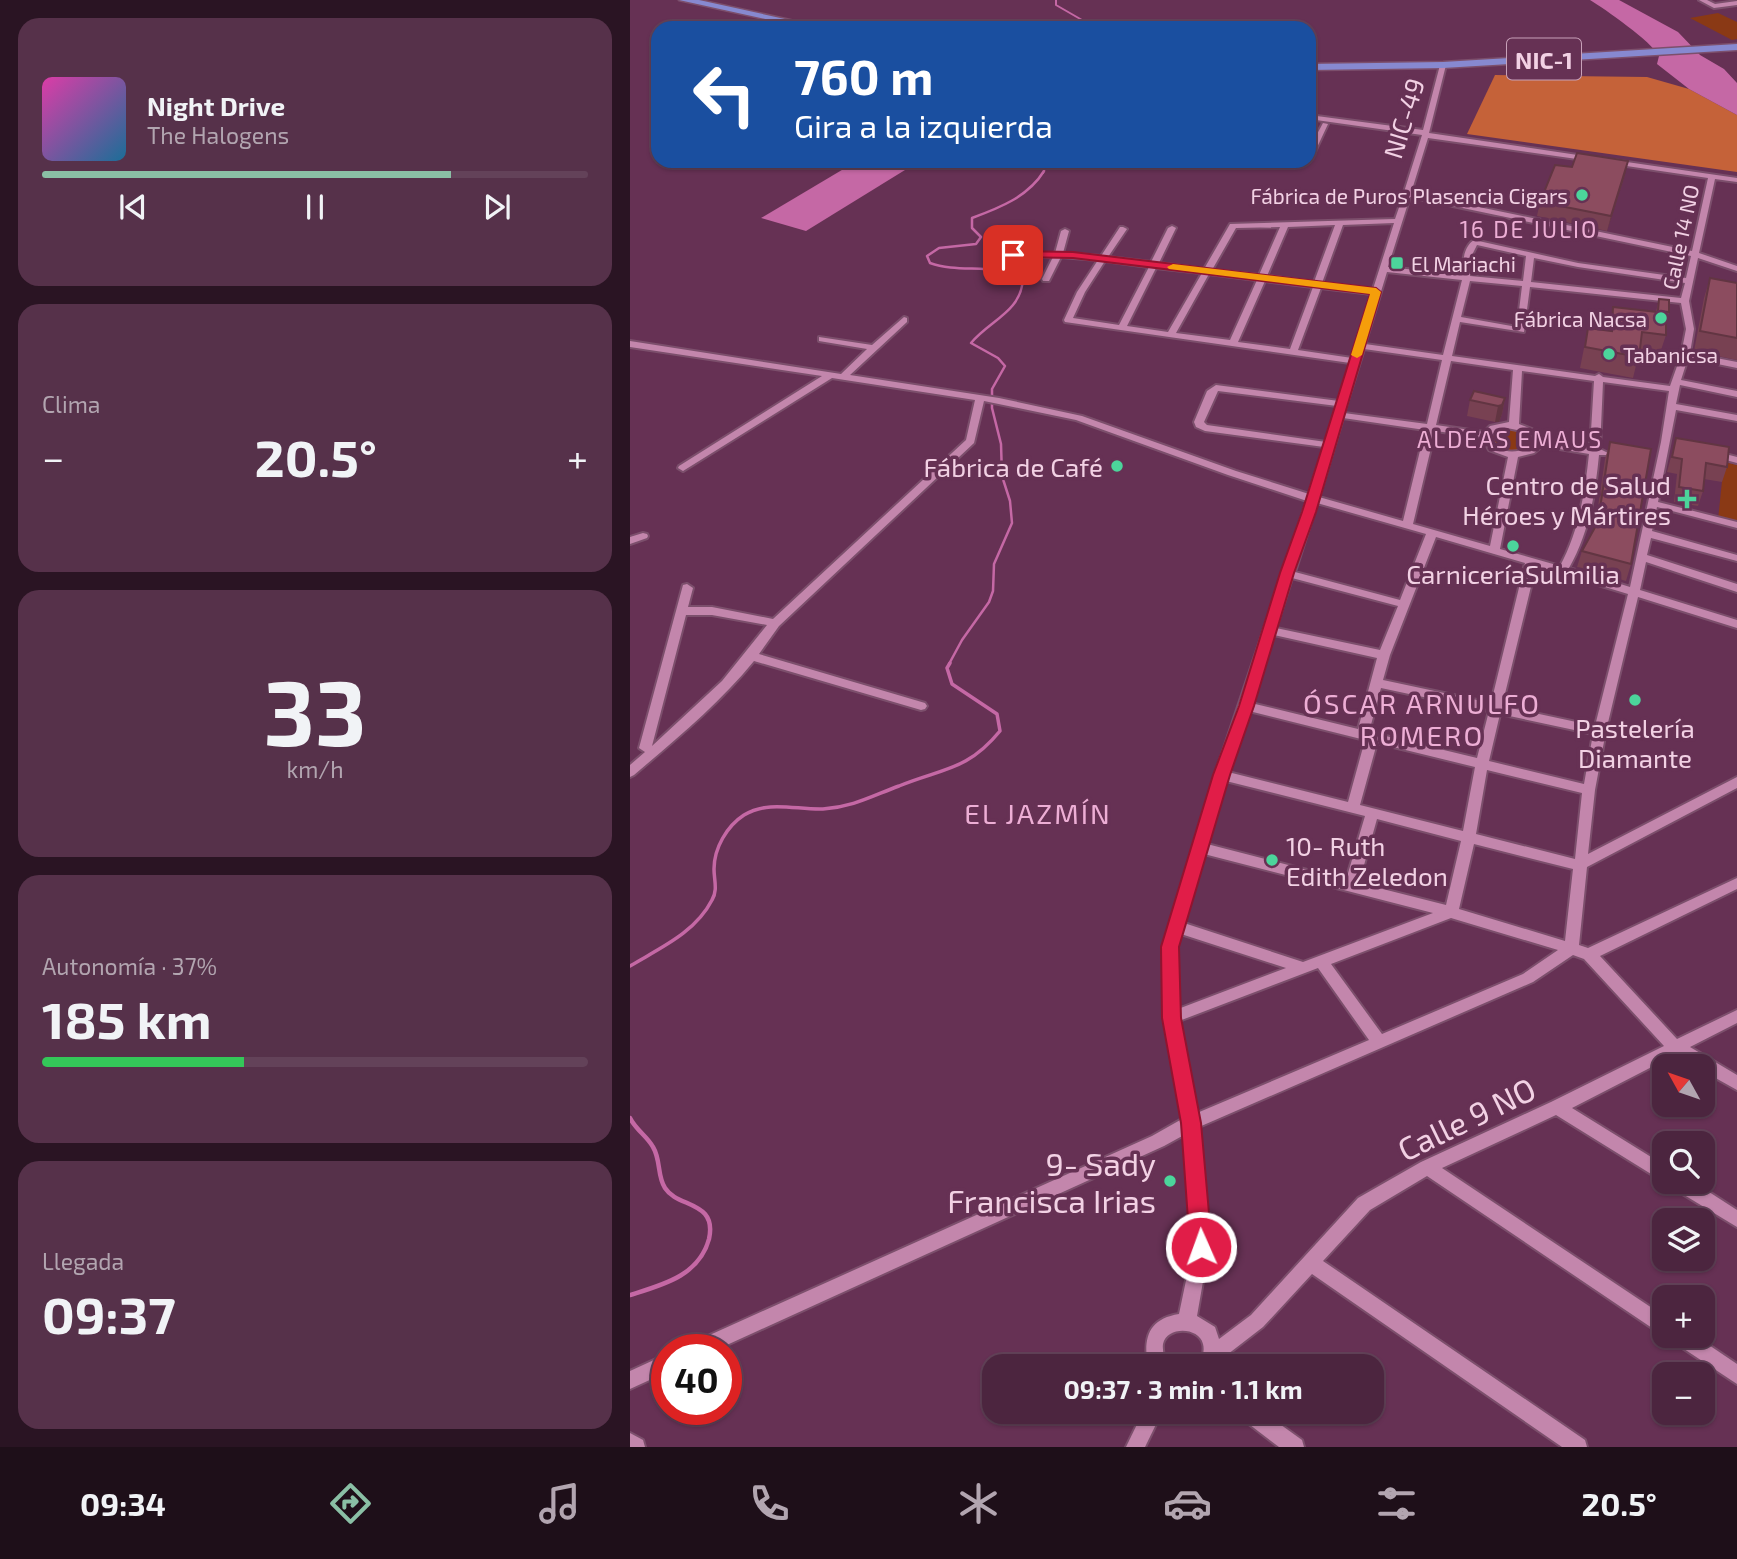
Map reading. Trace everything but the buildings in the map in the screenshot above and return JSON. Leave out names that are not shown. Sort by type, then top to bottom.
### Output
[{"type":"highway","points":[[684,0],[787,21]]},
{"type":"highway","name":"NIC-1","points":[[1316,67],[1443,65],[1737,47]]},
{"type":"street","points":[[1702,0],[1714,6],[1737,3]]},
{"type":"street","name":"NIC-49","points":[[1187,1320],[1201,1247],[1191,1123],[1171,1018],[1170,947],[1221,775],[1247,706],[1268,631],[1313,499],[1425,135],[1443,65]]},
{"type":"street","points":[[1316,120],[1737,180]]},
{"type":"street","points":[[1316,121],[1425,135]]},
{"type":"street","points":[[1316,142],[1325,124]]},
{"type":"street","name":"Calle 14 NO","points":[[1571,949],[1589,790],[1666,442],[1675,385],[1685,355],[1690,330],[1685,301],[1712,177]]},
{"type":"street","points":[[1405,194],[1696,255],[1737,270]]},
{"type":"street","points":[[1171,334],[1234,226],[1397,221]]},
{"type":"street","points":[[1293,352],[1340,223]]},
{"type":"street","points":[[1233,343],[1285,225]]},
{"type":"street","points":[[1122,328],[1156,265],[1172,228]]},
{"type":"street","points":[[1123,229],[1102,258],[1068,320],[1355,361]]},
{"type":"street","points":[[1046,279],[1059,254],[1065,231]]},
{"type":"street","points":[[1011,236],[1010,254],[1013,255],[1059,254],[1102,258],[1376,292]]},
{"type":"street","points":[[1407,526],[1466,279],[1468,256],[1474,242],[1530,256],[1690,281]]},
{"type":"street","points":[[1456,320],[1521,330],[1530,256]]},
{"type":"street","points":[[1383,269],[1685,301]]},
{"type":"street","points":[[844,377],[904,320]]},
{"type":"street","points":[[822,339],[875,348]]},
{"type":"street","points":[[630,344],[999,401],[1095,422],[1154,446],[1313,499],[1563,570],[1737,624]]},
{"type":"street","points":[[1359,346],[1737,394]]},
{"type":"street","points":[[1685,355],[1737,365]]},
{"type":"street","points":[[1514,426],[1518,367]]},
{"type":"street","points":[[683,468],[830,375]]},
{"type":"street","points":[[1563,570],[1574,555],[1596,452],[1599,377]]},
{"type":"street","points":[[1329,445],[1205,428],[1199,425],[1199,422],[1212,391],[1216,388],[1430,428],[1486,435],[1499,426],[1514,426],[1533,433],[1538,442]]},
{"type":"street","points":[[630,772],[699,713],[754,657],[775,623],[971,440],[984,399]]},
{"type":"street","points":[[1672,406],[1737,418]]},
{"type":"street","points":[[1486,435],[1486,441],[1491,448],[1513,455],[1531,452],[1538,442]]},
{"type":"street","points":[[1538,442],[1609,454]]},
{"type":"street","points":[[1666,442],[1678,445]]},
{"type":"street","points":[[1702,451],[1737,460]]},
{"type":"street","points":[[1494,551],[1513,455]]},
{"type":"street","points":[[1648,460],[1661,462]]},
{"type":"street","points":[[1652,503],[1737,525]]},
{"type":"street","points":[[1353,807],[1376,683],[1384,655],[1432,533]]},
{"type":"street","points":[[1646,533],[1737,558]]},
{"type":"street","points":[[630,541],[643,537]]},
{"type":"street","points":[[1641,557],[1737,588]]},
{"type":"street","points":[[1451,912],[1469,836],[1482,763],[1531,562]]},
{"type":"street","points":[[1287,573],[1403,604]]},
{"type":"street","points":[[645,748],[687,588]]},
{"type":"street","points":[[683,611],[712,611],[775,623]]},
{"type":"street","points":[[1268,631],[1384,655]]},
{"type":"street","points":[[754,657],[920,706]]},
{"type":"street","points":[[1376,683],[1600,731]]},
{"type":"street","points":[[1247,706],[1589,790]]},
{"type":"street","points":[[630,750],[659,747]]},
{"type":"street","points":[[1221,775],[1579,865],[1737,782]]},
{"type":"street","points":[[1351,887],[1373,812]]},
{"type":"street","points":[[1199,847],[1451,912],[1589,954],[1674,1046],[1737,1083]]},
{"type":"street","points":[[1589,954],[1737,883]]},
{"type":"street","points":[[1171,1018],[1451,912]]},
{"type":"street","points":[[1175,926],[1304,968]]},
{"type":"street","points":[[731,1334],[1147,1146],[1191,1123],[1528,978],[1571,949]]},
{"type":"street","points":[[1322,962],[1379,1042]]},
{"type":"street","name":"Calle 9 NO","points":[[1257,1321],[1364,1204],[1427,1167],[1557,1107],[1737,1016]]},
{"type":"street","points":[[1557,1107],[1652,1166]]},
{"type":"street","points":[[1427,1167],[1652,1318]]},
{"type":"street","points":[[1698,1194],[1737,1219]]},
{"type":"street","points":[[1310,1262],[1578,1447]]},
{"type":"street","points":[[1153,1354],[1156,1337],[1169,1323],[1187,1320],[1207,1332],[1210,1354]]},
{"type":"street","points":[[1219,1354],[1257,1321]]},
{"type":"street","points":[[1697,1348],[1737,1375]]},
{"type":"street","points":[[630,1380],[651,1370]]},
{"type":"street","points":[[1135,1447],[1147,1424]]},
{"type":"street","points":[[1264,1424],[1296,1447]]},
{"type":"street","points":[[630,1442],[636,1447]]},
{"type":"shaded area","points":[[1590,0],[1619,0],[1678,32],[1700,55],[1724,69],[1737,83],[1737,115],[1689,89],[1657,64],[1659,56],[1655,50],[1617,18]]},
{"type":"shaded area","points":[[1718,13],[1737,22],[1737,39],[1732,40],[1690,18]]},
{"type":"shaded area","points":[[1495,75],[1647,77],[1689,89],[1737,115],[1737,172],[1467,134]]},
{"type":"shaded area","points":[[845,168],[905,170],[806,231],[761,218]]},
{"type":"shaded area","points":[[1508,428],[1523,431],[1532,439],[1531,447],[1512,452],[1493,443],[1492,435]]},
{"type":"shaded area","points":[[1724,462],[1737,465],[1737,524],[1718,520]]},
{"type":"waterway","points":[[1056,0],[1056,5],[1081,21]]},
{"type":"waterway","points":[[949,664],[989,602],[993,591],[994,564],[1012,523],[1010,501],[1002,476],[1001,444],[992,408],[992,389],[1005,366],[998,358],[971,343],[1011,308],[1017,300],[1023,279],[989,269],[941,266],[930,263],[927,256],[939,248],[976,244],[981,237],[972,228],[972,218],[1021,195],[1044,171]]},
{"type":"waterway","points":[[630,966],[676,939],[705,912],[715,892],[714,869],[719,846],[732,825],[744,815],[763,808],[823,809],[853,803],[954,767],[988,744],[1000,731],[997,714],[952,684],[947,668],[950,663]]},
{"type":"waterway","points":[[630,1118],[653,1147],[665,1188],[705,1214],[710,1229],[704,1252],[688,1270],[666,1283],[630,1295]]},
{"type":"slow traffic","points":[[1173,267],[1376,292],[1357,355]]},
{"type":"place","name":"Fábrica de Puros Plasencia Cigars","points":[[1582,195]]},
{"type":"place","name":"El Mariachi","points":[[1397,263]]},
{"type":"place","name":"Fábrica Nacsa","points":[[1661,318]]},
{"type":"place","name":"Tabanicsa","points":[[1609,354]]},
{"type":"place","name":"Fábrica de Café","points":[[1117,466]]},
{"type":"place","name":"Centro de Salud Héroes y Mártires","points":[[1687,499]]},
{"type":"place","name":"CarniceríaSulmilia","points":[[1513,546]]},
{"type":"place","name":"Pastelería Diamante","points":[[1635,700]]},
{"type":"place","name":"10- Ruth Edith Zeledon","points":[[1272,860]]},
{"type":"place","name":"9- Sady Francisca Irias","points":[[1170,1181]]},
{"type":"district","name":"16 DE JULIO","points":[[1529,229]]},
{"type":"district","name":"ALDEAS EMAUS","points":[[1510,439]]},
{"type":"district","name":"ÓSCAR ARNULFO ROMERO","points":[[1422,719]]},
{"type":"district","name":"EL JAZMÍN","points":[[1038,813]]},
{"type":"route","points":[[1013,255],[1073,255],[1376,292],[1309,512],[1268,631],[1247,706],[1221,775],[1170,947],[1171,1018],[1191,1123],[1201,1247]]}]
